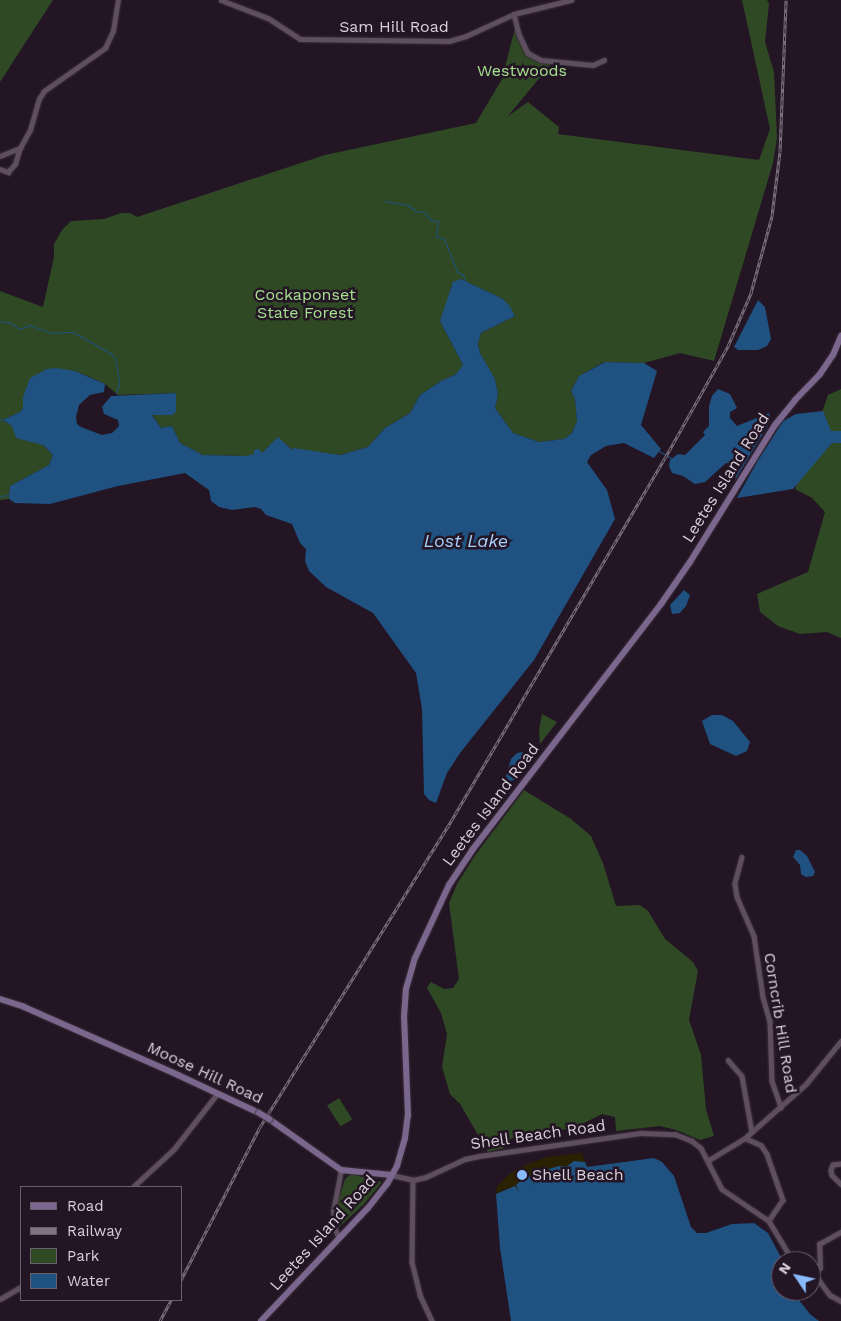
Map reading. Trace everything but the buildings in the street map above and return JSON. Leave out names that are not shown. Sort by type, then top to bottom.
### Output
[{"type":"main road","name":"Leetes Island Road","points":[[261,1321],[269,1318],[380,1193],[392,1175],[403,1148],[407,1125],[404,1017],[406,989],[415,958],[444,895],[473,849],[665,598],[775,425],[795,400],[820,374],[833,355],[841,336]]},
{"type":"main road","name":"Moose Hill Road","points":[[0,999],[33,1011],[259,1113],[341,1170],[392,1175]]},
{"type":"street","points":[[0,169],[6,172],[16,164],[20,148],[30,130],[39,99],[44,91],[105,48],[113,31],[118,0]]},
{"type":"street","name":"Sam Hill Road","points":[[221,0],[268,18],[293,36],[303,40],[449,41],[466,36],[514,14],[570,0]]},
{"type":"street","points":[[514,14],[519,34],[528,53],[542,60],[593,65],[604,60]]},
{"type":"street","points":[[0,156],[20,148]]},
{"type":"street","name":"Corncrib Hill Road","points":[[742,857],[735,884],[737,897],[754,936],[763,997],[770,1021],[772,1081],[780,1107]]},
{"type":"street","points":[[709,1160],[745,1138],[806,1084],[841,1040]]},
{"type":"street","points":[[728,1060],[742,1076],[752,1132]]},
{"type":"street","points":[[134,1186],[174,1149],[217,1094]]},
{"type":"street","name":"Shell Beach Road","points":[[413,1180],[426,1177],[465,1159],[641,1133],[663,1132],[675,1134],[692,1141],[701,1148],[709,1160],[712,1172],[722,1189],[769,1221]]},
{"type":"street","points":[[745,1138],[761,1145],[767,1154],[783,1200],[769,1221],[787,1251]]},
{"type":"street","points":[[841,1164],[833,1165],[831,1170],[832,1175],[841,1184]]},
{"type":"street","points":[[340,1238],[334,1225],[332,1212],[341,1170]]},
{"type":"street","points":[[392,1175],[413,1180],[410,1219],[412,1262],[420,1295],[432,1321]]},
{"type":"street","points":[[819,1251],[819,1244],[841,1232]]},
{"type":"street","points":[[821,1283],[830,1296],[841,1301]]},
{"type":"street","points":[[0,1299],[20,1288]]},
{"type":"green space","points":[[0,0],[53,0],[0,82]]},
{"type":"green space","name":"Cockaponset State Forest","points":[[742,0],[767,0],[769,4],[765,42],[774,72],[777,138],[773,163],[714,361],[680,353],[644,363],[604,362],[579,376],[571,391],[575,399],[577,421],[572,433],[564,439],[539,442],[513,433],[495,408],[498,394],[495,380],[480,353],[478,343],[481,333],[515,316],[503,299],[461,279],[451,287],[448,304],[440,321],[463,365],[456,374],[441,381],[420,395],[410,413],[385,428],[368,447],[340,455],[268,446],[266,451],[262,453],[246,456],[203,455],[180,443],[172,426],[161,428],[152,414],[176,410],[176,393],[118,395],[105,384],[90,377],[75,371],[60,370],[23,397],[23,408],[20,412],[3,420],[43,445],[53,455],[49,465],[10,486],[9,499],[0,500],[0,291],[43,307],[54,257],[54,244],[62,230],[71,221],[104,219],[121,213],[130,213],[137,217],[325,155],[476,123],[502,79],[516,24],[528,54],[537,61],[551,64],[508,116],[528,102],[559,127],[558,134],[759,160],[770,129]]},
{"type":"green space","points":[[841,389],[841,638],[827,632],[800,634],[778,626],[760,612],[757,594],[808,572],[825,512],[812,498],[795,489],[828,395]]},
{"type":"green space","points":[[542,714],[557,722],[540,744],[539,730]]},
{"type":"green space","points":[[524,790],[571,819],[591,836],[603,863],[616,906],[640,905],[648,911],[665,939],[693,962],[698,971],[689,1020],[701,1055],[706,1109],[714,1136],[700,1140],[676,1130],[660,1126],[616,1131],[615,1117],[602,1114],[578,1126],[538,1136],[512,1138],[504,1148],[488,1152],[460,1104],[450,1094],[442,1067],[447,1034],[441,1013],[427,988],[431,982],[444,989],[453,988],[459,979],[449,903],[457,884],[474,857]]},
{"type":"green space","points":[[339,1098],[352,1119],[340,1127],[327,1105]]},
{"type":"green space","points":[[351,1174],[382,1182],[364,1204],[336,1230],[337,1204],[345,1179]]},
{"type":"sand","name":"Shell Beach","points":[[582,1153],[585,1162],[574,1161],[567,1166],[540,1172],[533,1176],[536,1184],[516,1185],[519,1191],[505,1189],[496,1194],[497,1186],[512,1172],[526,1165],[547,1157]]},
{"type":"water","name":"Lost Lake","points":[[461,279],[503,299],[515,316],[481,333],[478,344],[480,353],[495,379],[498,394],[495,408],[513,433],[539,442],[564,439],[572,433],[577,421],[575,399],[571,391],[579,376],[605,362],[644,363],[657,371],[641,425],[661,449],[654,458],[624,443],[606,446],[591,455],[587,462],[607,490],[615,519],[534,660],[460,753],[447,773],[436,803],[429,800],[424,794],[422,709],[416,673],[373,613],[326,587],[309,571],[305,561],[306,549],[300,543],[292,524],[266,515],[261,509],[255,507],[232,510],[219,507],[211,501],[209,490],[185,473],[118,486],[50,504],[15,503],[9,499],[10,486],[49,465],[53,455],[43,445],[16,438],[12,426],[3,420],[20,412],[23,408],[23,397],[30,378],[47,369],[56,368],[75,371],[105,384],[104,392],[90,395],[79,405],[76,417],[77,424],[81,427],[102,435],[112,433],[119,426],[118,420],[104,414],[102,407],[111,396],[176,393],[176,411],[173,415],[152,415],[161,428],[172,426],[180,443],[203,455],[246,456],[254,454],[254,450],[259,449],[262,453],[278,437],[292,450],[293,448],[340,455],[368,447],[385,428],[410,413],[420,395],[441,381],[456,374],[463,365],[440,321],[453,282]]},
{"type":"water","points":[[758,300],[765,307],[771,339],[767,346],[758,350],[738,350],[734,347]]},
{"type":"water","points":[[718,389],[730,394],[737,408],[730,412],[730,418],[737,426],[769,413],[771,420],[735,480],[738,465],[726,463],[705,482],[695,484],[683,476],[672,473],[669,466],[670,460],[678,454],[685,455],[705,435],[703,432],[709,426],[709,406],[712,396]]},
{"type":"water","points":[[823,411],[831,431],[841,431],[841,443],[832,443],[793,489],[737,498],[783,421],[796,414]]},
{"type":"water","points":[[684,590],[690,595],[686,606],[680,613],[672,614],[670,605]]},
{"type":"water","points":[[712,715],[722,715],[733,721],[750,742],[747,751],[736,756],[710,744],[702,721]]},
{"type":"water","points":[[523,752],[519,774],[515,780],[509,781],[506,776],[511,759],[517,753]]},
{"type":"water","points":[[796,850],[800,850],[807,856],[815,872],[813,876],[806,877],[801,874],[800,865],[793,857]]},
{"type":"water","points":[[654,1158],[662,1162],[674,1176],[691,1227],[697,1233],[706,1233],[732,1224],[754,1223],[768,1233],[778,1251],[771,1251],[771,1301],[800,1301],[810,1314],[819,1321],[511,1321],[500,1248],[496,1194],[515,1186],[519,1192],[516,1185],[524,1178],[531,1176],[534,1185],[533,1176],[536,1173],[559,1166],[567,1166],[574,1161],[585,1162],[587,1167]]},
{"type":"waterway","points":[[385,201],[408,205],[416,211],[424,212],[431,220],[438,221],[436,236],[444,239],[457,272],[463,275],[465,281]]},
{"type":"waterway","points":[[0,321],[10,323],[20,329],[29,325],[51,333],[73,332],[110,353],[115,358],[117,368],[119,383],[116,393]]},
{"type":"waterway","points":[[659,451],[671,458]]},
{"type":"waterway","points":[[0,496],[9,495]]},
{"type":"railway","points":[[182,1278],[260,1127],[447,828],[665,458],[728,346],[751,293],[772,216],[780,152],[786,0]]},
{"type":"railway","points":[[160,1321],[170,1301]]},
{"type":"place","name":"Shell Beach","points":[[522,1175]]},
{"type":"park label","name":"Westwoods","points":[[522,71]]}]
